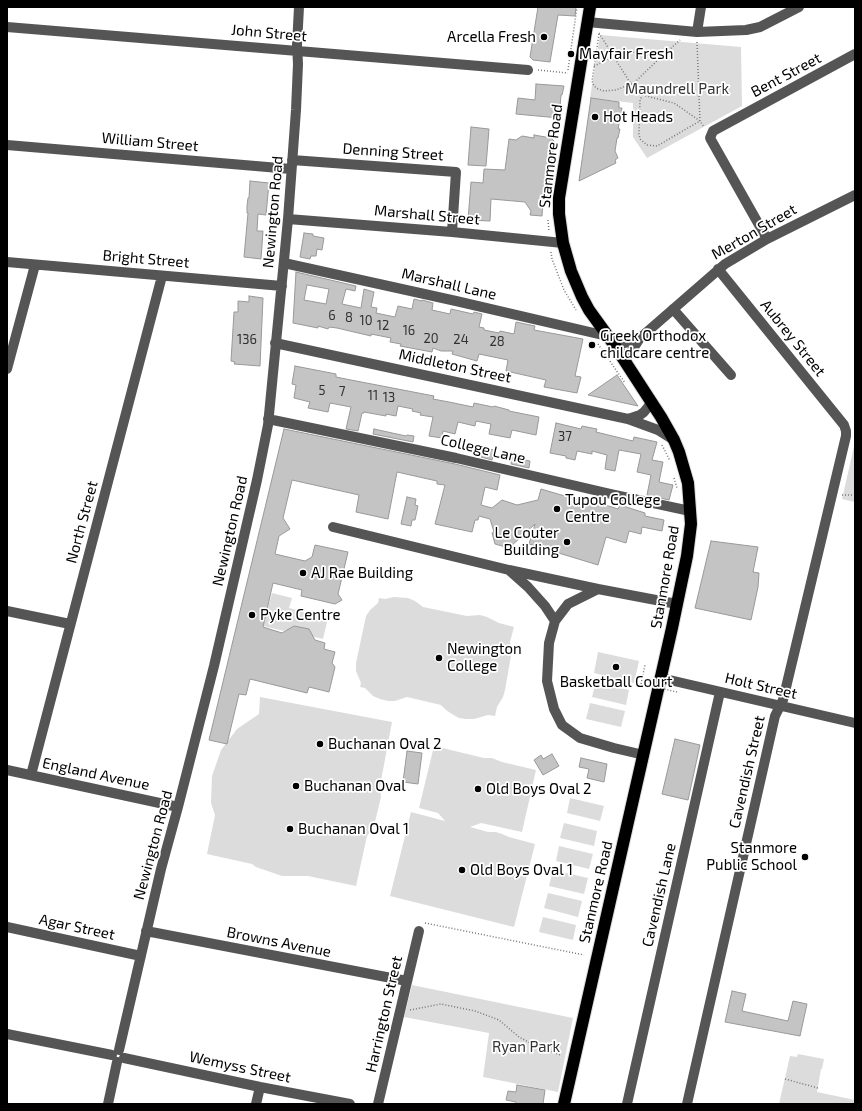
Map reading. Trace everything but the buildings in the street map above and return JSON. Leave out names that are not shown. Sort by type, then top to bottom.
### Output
[{"type":"highway","name":"Stanmore Road","points":[[566,1104],[677,604],[688,550],[691,524],[685,510],[688,483],[679,452],[669,429],[615,346],[589,310],[570,271],[563,243],[559,214],[559,198],[595,26],[590,7]]},
{"type":"street","name":"Newington Road","points":[[108,1104],[146,931],[214,666],[258,480],[268,419],[288,219],[296,110],[299,7]]},
{"type":"street","points":[[697,32],[701,7]]},
{"type":"street","points":[[595,26],[697,32],[746,30],[760,27],[799,7]]},
{"type":"street","name":"John Street","points":[[7,26],[528,70]]},
{"type":"street","name":"Bent Street","points":[[710,138],[712,131],[855,54]]},
{"type":"street","points":[[710,138],[767,239]]},
{"type":"street","name":"William Street","points":[[7,145],[292,165]]},
{"type":"street","name":"Denning Street","points":[[292,165],[456,172],[452,232]]},
{"type":"street","name":"Merton Street","points":[[625,362],[640,338],[718,269],[732,259],[767,239],[855,195]]},
{"type":"street","name":"Marshall Street","points":[[288,219],[452,232],[563,243]]},
{"type":"street","name":"Bright Street","points":[[7,262],[282,286]]},
{"type":"street","name":"Marshall Lane","points":[[284,263],[607,336]]},
{"type":"street","points":[[7,369],[35,265]]},
{"type":"street","name":"Aubrey Street","points":[[718,269],[844,425]]},
{"type":"street","name":"North Street","points":[[30,775],[162,276]]},
{"type":"street","points":[[673,309],[731,375]]},
{"type":"street","name":"Merton Street","points":[[615,346],[640,338]]},
{"type":"street","name":"Middleton Street","points":[[276,343],[628,419],[654,429],[674,440]]},
{"type":"street","points":[[628,419],[640,415],[652,402]]},
{"type":"street","name":"College Lane","points":[[268,419],[456,458],[685,510]]},
{"type":"street","name":"Cavendish Street","points":[[687,1104],[774,716],[784,700],[846,436],[844,425]]},
{"type":"street","points":[[333,527],[509,570],[677,604]]},
{"type":"street","points":[[509,570],[528,587],[545,606],[555,621]]},
{"type":"street","points":[[598,589],[568,604],[555,621],[550,643],[547,681],[554,709],[562,725],[580,738],[644,755]]},
{"type":"street","points":[[7,611],[70,624]]},
{"type":"street","name":"Holt Street","points":[[661,678],[855,723]]},
{"type":"street","name":"Cavendish Lane","points":[[627,1104],[720,692]]},
{"type":"street","name":"England Avenue","points":[[7,770],[178,807]]},
{"type":"street","name":"Harrington Street","points":[[378,1104],[419,926]]},
{"type":"street","name":"Agar Street","points":[[7,927],[141,956]]},
{"type":"street","name":"Browns Avenue","points":[[146,931],[407,981]]},
{"type":"street","name":"Wemyss Street","points":[[7,1034],[118,1056],[260,1087],[350,1104]]},
{"type":"street","points":[[256,1104],[260,1087]]},
{"type":"path","points":[[528,70],[568,73],[577,7]]},
{"type":"path","points":[[595,26],[631,84],[642,95],[674,103],[700,121],[710,138]]},
{"type":"path","points":[[595,26],[592,81],[594,86],[604,91],[616,90],[631,84],[680,40],[686,41]]},
{"type":"path","points":[[697,32],[700,121]]},
{"type":"path","points":[[594,66],[614,57],[634,52],[660,58]]},
{"type":"path","points":[[642,95],[640,101],[639,134],[640,139],[647,145],[657,146],[700,121]]},
{"type":"path","points":[[548,218],[549,242],[552,259],[564,290],[576,310]]},
{"type":"path","points":[[590,332],[629,388]]},
{"type":"path","points":[[654,429],[670,462]]},
{"type":"path","points":[[674,477],[678,493],[685,510]]},
{"type":"path","points":[[840,494],[855,495]]},
{"type":"path","points":[[645,665],[641,684],[677,692]]},
{"type":"path","points":[[419,926],[584,955]]},
{"type":"path","points":[[400,1012],[442,1004],[475,1011],[498,1020],[519,1037],[538,1047],[561,1055]]},
{"type":"path","points":[[785,1079],[818,1088]]},
{"type":"green space","name":"Maundrell Park","points":[[600,35],[741,47],[742,106],[647,158],[633,137],[633,103],[590,98]]},
{"type":"green space","points":[[855,442],[855,502],[842,499]]},
{"type":"green space","points":[[272,593],[292,598],[289,608],[328,618],[323,639],[263,626]]},
{"type":"green space","points":[[394,597],[408,598],[423,607],[467,616],[480,615],[499,623],[514,627],[510,642],[512,650],[505,690],[497,707],[495,716],[488,715],[474,719],[459,718],[441,705],[407,697],[395,701],[388,701],[373,696],[365,688],[360,687],[361,683],[356,671],[356,663],[366,616],[378,603],[379,598],[385,599]]},
{"type":"green space","name":"Basketball Court","points":[[598,652],[639,661],[634,683],[594,673]]},
{"type":"green space","points":[[596,682],[629,690],[626,705],[592,697]]},
{"type":"green space","name":"Buchanan Oval","points":[[260,697],[392,722],[380,786],[381,797],[374,826],[367,836],[356,886],[308,876],[282,876],[256,867],[252,864],[207,854],[215,815],[211,803],[212,776],[221,750],[237,729],[259,714]]},
{"type":"green space","points":[[590,703],[625,711],[621,727],[586,719]]},
{"type":"green space","name":"Old Boys Oval 1","points":[[434,746],[484,758],[492,758],[502,762],[536,770],[522,832],[481,823],[470,827],[488,832],[496,832],[535,844],[514,927],[390,896],[411,812],[445,821],[438,813],[419,808]]},
{"type":"green space","points":[[570,798],[604,806],[600,821],[567,813]]},
{"type":"green space","points":[[564,823],[597,831],[594,846],[560,838]]},
{"type":"green space","points":[[559,846],[593,854],[589,869],[556,861]]},
{"type":"green space","points":[[553,870],[588,878],[584,894],[549,886]]},
{"type":"green space","points":[[548,893],[582,901],[578,917],[544,908]]},
{"type":"green space","points":[[543,917],[576,925],[573,940],[539,932]]},
{"type":"green space","name":"Ryan Park","points":[[412,985],[573,1018],[558,1092],[483,1077],[489,1033],[404,1017]]},
{"type":"green space","points":[[798,1054],[824,1059],[817,1092],[855,1100],[855,1104],[779,1104],[790,1056],[797,1057]]},
{"type":"place","name":"Arcella Fresh","points":[[544,37]]},
{"type":"place","name":"Mayfair Fresh","points":[[571,54]]},
{"type":"place","name":"Hot Heads","points":[[595,117]]},
{"type":"place","name":"Greek Orthodox childcare centre","points":[[592,345]]},
{"type":"place","name":"Tupou College Centre","points":[[557,509]]},
{"type":"place","name":"Le Couter Building","points":[[567,542]]},
{"type":"place","name":"AJ Rae Building","points":[[303,573]]},
{"type":"place","name":"Pyke Centre","points":[[252,615]]},
{"type":"place","name":"Newington College","points":[[439,658]]},
{"type":"place","name":"Basketball Court","points":[[616,667]]},
{"type":"place","name":"Buchanan Oval 2","points":[[320,744]]},
{"type":"place","name":"Buchanan Oval","points":[[296,786]]},
{"type":"place","name":"Old Boys Oval 2","points":[[478,789]]},
{"type":"place","name":"Buchanan Oval 1","points":[[290,829]]},
{"type":"place","name":"Stanmore Public School","points":[[805,857]]},
{"type":"place","name":"Old Boys Oval 1","points":[[462,870]]}]
